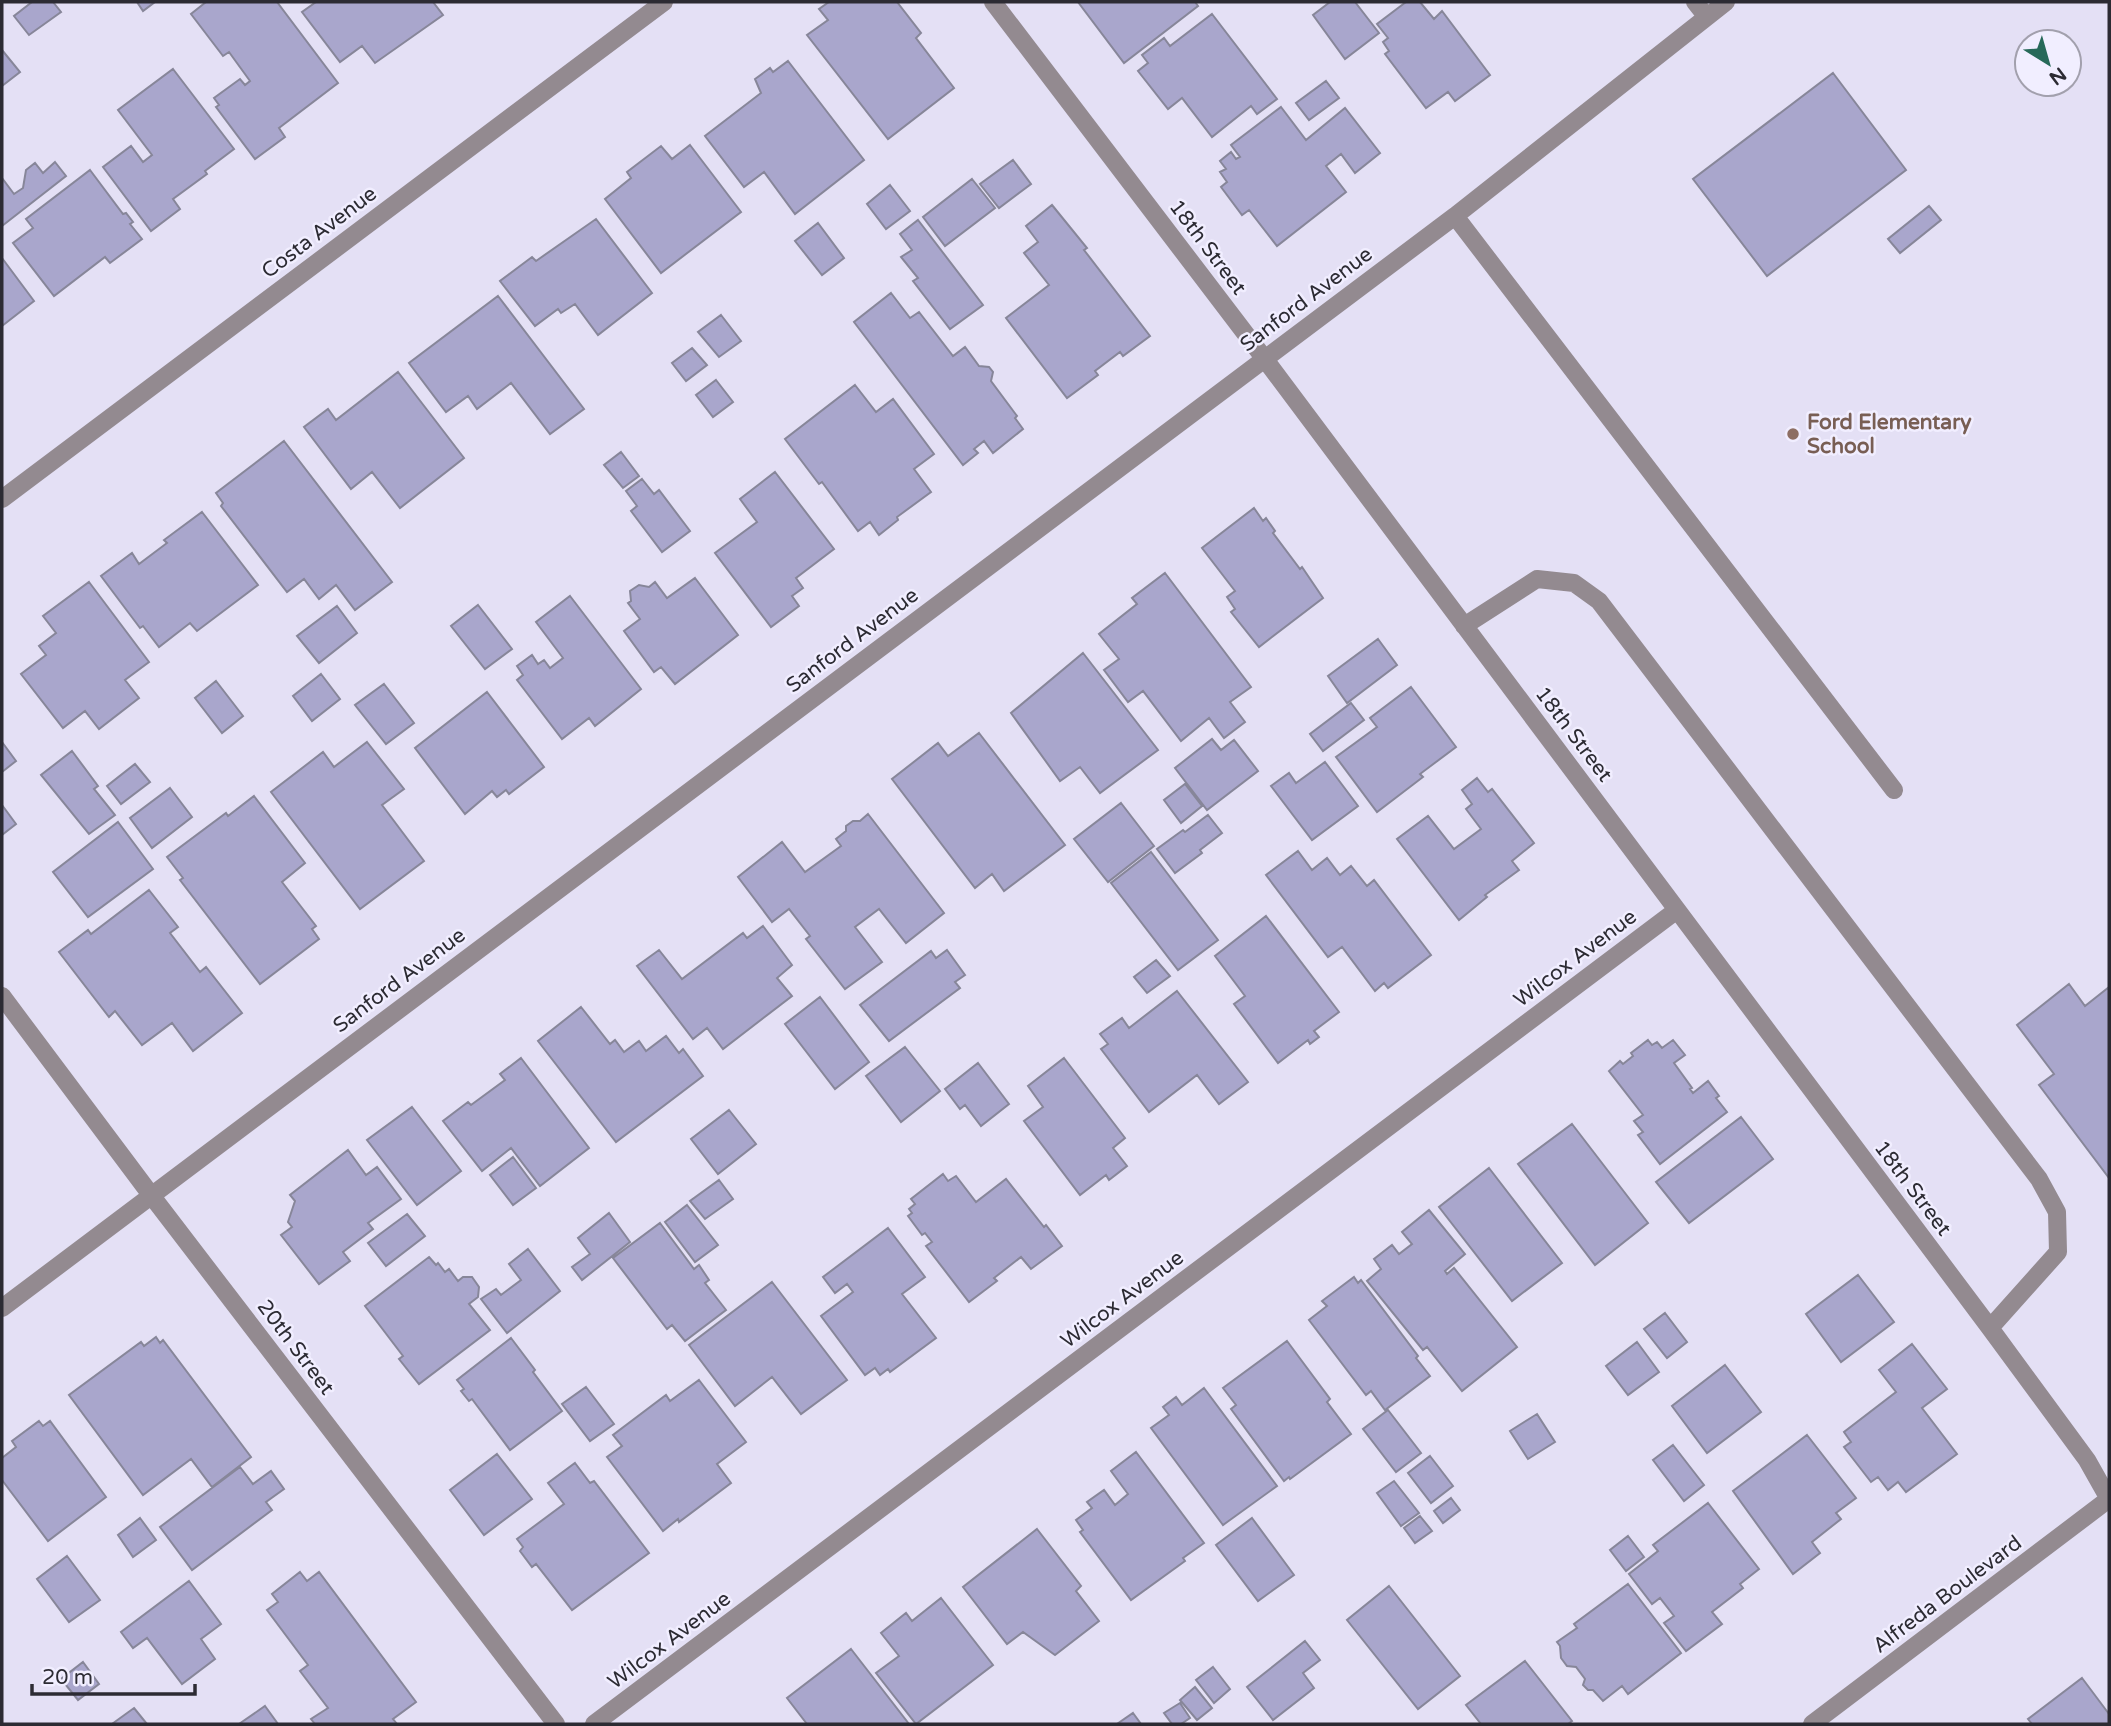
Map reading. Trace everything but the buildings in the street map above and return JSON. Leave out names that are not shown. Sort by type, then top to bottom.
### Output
[{"type":"street","name":"Costa Avenue","points":[[2,499],[664,2]]},
{"type":"street","name":"18th Street","points":[[993,2],[1264,358],[1990,1328],[2087,1460],[2109,1500]]},
{"type":"street","points":[[1695,2],[1706,16]]},
{"type":"street","name":"Sanford Avenue","points":[[2,1308],[1455,216],[1726,2]]},
{"type":"street","points":[[1455,216],[1894,790]]},
{"type":"street","points":[[1464,626],[1537,579],[1574,583],[1599,601],[2039,1179],[2057,1212],[2058,1252],[1990,1328]]},
{"type":"street","name":"Wilcox Avenue","points":[[594,1724],[1677,910]]},
{"type":"street","name":"20th Street","points":[[2,996],[556,1724]]},
{"type":"street","name":"Alfreda Boulevard","points":[[1812,1724],[2109,1500]]},
{"type":"place","name":"Ford Elementary School","points":[[1793,434]]}]
